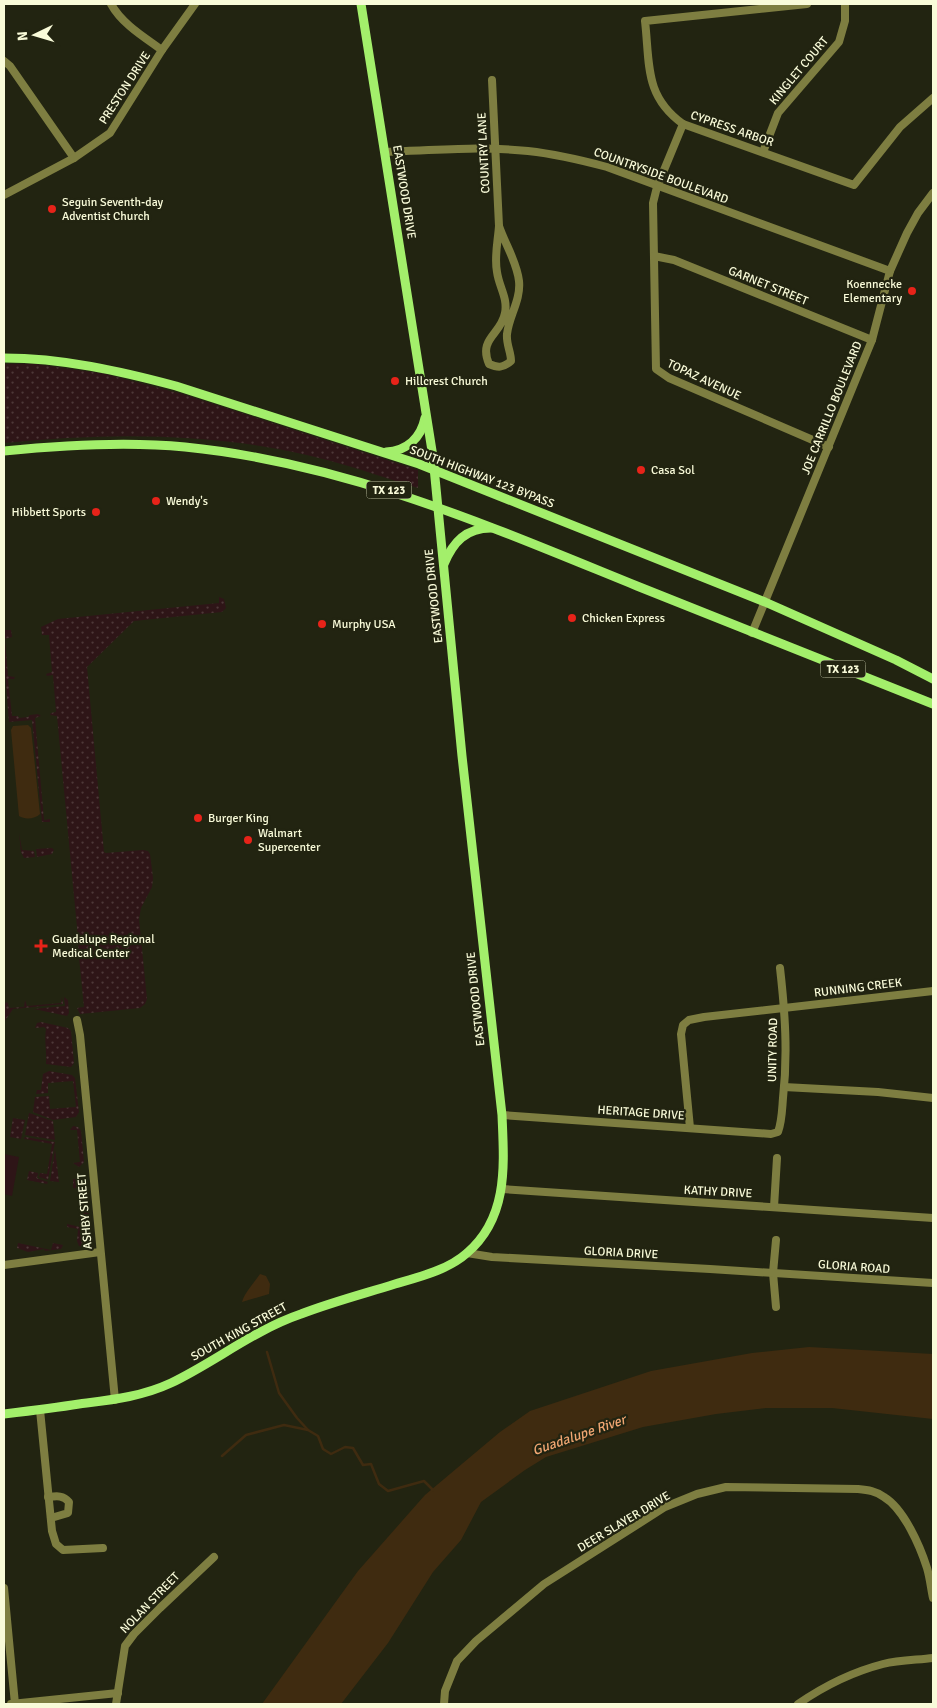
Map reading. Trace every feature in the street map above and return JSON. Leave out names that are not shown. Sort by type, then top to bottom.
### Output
[{"type":"main road","name":"EASTWOOD DRIVE","points":[[361,4],[435,471],[462,756],[502,1115],[504,1159],[502,1189]]},
{"type":"main road","name":"SOUTH HIGHWAY 123 BYPASS","points":[[4,358],[68,363],[117,371],[176,386],[381,452],[435,471],[764,602],[896,660],[933,679]]},
{"type":"main road","points":[[381,452],[400,450],[412,443],[422,431],[426,413]]},
{"type":"main road","name":"TX 123","points":[[4,451],[63,446],[151,445],[206,450],[290,463],[331,473],[438,506],[933,704]]},
{"type":"main road","points":[[443,567],[452,548],[463,536],[476,530],[494,528]]},
{"type":"main road","name":"SOUTH KING STREET","points":[[4,1414],[134,1396],[169,1384],[289,1318],[425,1274],[454,1262],[467,1253],[482,1236],[499,1203],[502,1189]]},
{"type":"street","points":[[111,4],[130,27],[162,50]]},
{"type":"street","name":"PRESTON DRIVE","points":[[4,195],[74,158],[110,133],[162,50],[195,4]]},
{"type":"street","name":"CYPRESS ARBOR","points":[[807,4],[645,21],[651,78],[654,90],[665,110],[683,124],[854,185],[900,127],[933,98]]},
{"type":"street","name":"KINGLET COURT","points":[[763,152],[778,113],[839,42],[845,21],[845,4]]},
{"type":"street","points":[[4,61],[10,66],[74,158]]},
{"type":"street","name":"COUNTRY LANE","points":[[492,80],[499,226],[496,269],[506,299],[508,317],[507,335],[511,353],[511,361],[505,366],[498,368],[489,364],[486,356],[486,345],[508,317],[519,294],[517,268],[499,226]]},
{"type":"street","name":"TOPAZ AVENUE","points":[[683,124],[653,203],[656,369],[669,378],[829,447]]},
{"type":"street","name":"COUNTRYSIDE BOULEVARD","points":[[385,152],[494,149],[527,151],[574,158],[607,167],[890,271]]},
{"type":"street","name":"JOE CARRILLO BOULEVARD","points":[[752,633],[872,340],[890,271],[906,233],[933,193]]},
{"type":"street","name":"GARNET STREET","points":[[654,256],[674,260],[872,340]]},
{"type":"street","name":"UNITY ROAD","points":[[778,1132],[781,1125],[787,1036],[780,968]]},
{"type":"street","name":"RUNNING CREEK","points":[[690,1128],[681,1034],[683,1024],[689,1020],[933,991]]},
{"type":"street","name":"ASHBY STREET","points":[[76,1020],[81,1042],[115,1400]]},
{"type":"street","points":[[784,1087],[878,1092],[933,1098]]},
{"type":"street","name":"HERITAGE DRIVE","points":[[502,1115],[771,1134],[778,1132]]},
{"type":"street","points":[[774,1207],[777,1158]]},
{"type":"street","name":"KATHY DRIVE","points":[[502,1189],[933,1218]]},
{"type":"street","points":[[776,1240],[774,1273],[776,1307]]},
{"type":"street","points":[[4,1265],[100,1252]]},
{"type":"street","name":"GLORIA DRIVE","points":[[467,1253],[492,1257],[774,1273]]},
{"type":"street","name":"GLORIA ROAD","points":[[774,1273],[933,1283]]},
{"type":"street","points":[[40,1410],[50,1518],[56,1544],[63,1550],[103,1548]]},
{"type":"street","name":"DEER SLAYER DRIVE","points":[[444,1704],[445,1691],[457,1662],[476,1641],[544,1584],[665,1507],[697,1494],[726,1487],[858,1488],[872,1491],[885,1497],[894,1505],[912,1533],[928,1569],[933,1598]]},
{"type":"street","points":[[48,1497],[65,1497],[69,1502],[68,1514],[50,1518]]},
{"type":"street","name":"NOLAN STREET","points":[[116,1704],[123,1652],[129,1640],[214,1557]]},
{"type":"street","points":[[4,1588],[15,1704]]},
{"type":"street","points":[[798,1704],[819,1690],[846,1677],[883,1664],[933,1658]]},
{"type":"street","points":[[11,1704],[118,1693]]},
{"type":"shaded area","points":[[4,364],[35,364],[105,374],[182,394],[418,470],[418,488],[339,463],[287,451],[207,439],[126,436],[44,439],[4,443]]},
{"type":"shaded area","points":[[219,597],[224,599],[226,608],[222,612],[134,621],[87,667],[104,852],[148,851],[153,878],[152,887],[141,908],[139,919],[147,999],[145,1004],[140,1008],[80,1014],[77,1008],[84,1007],[79,957],[74,957],[73,955],[79,954],[78,942],[72,941],[72,939],[78,938],[57,716],[50,715],[56,712],[53,675],[47,676],[46,674],[52,672],[49,635],[42,635],[41,627],[58,619],[219,603]]},
{"type":"shaded area","points":[[4,630],[11,630],[12,637],[5,639],[8,676],[15,677],[14,679],[8,679],[12,716],[18,716],[19,718],[38,714],[41,716],[35,718],[44,820],[50,819],[50,822],[42,822],[32,720],[9,722],[4,662]]},
{"type":"shaded area","points":[[19,833],[22,850],[34,851],[35,857],[24,858],[21,852]]},
{"type":"shaded area","points":[[52,848],[54,850],[52,854],[37,857],[36,849]]},
{"type":"shaded area","points":[[62,997],[63,1004],[13,1009],[4,1021],[4,1006],[6,1002],[9,1008],[24,1007],[25,1000],[27,1006],[61,1003]]},
{"type":"shaded area","points":[[64,997],[68,1000],[69,1013],[67,1016],[34,1009],[65,1006]]},
{"type":"shaded area","points":[[41,1022],[68,1028],[71,1031],[74,1063],[71,1067],[46,1064],[46,1029],[44,1027],[35,1028],[37,1023]]},
{"type":"shaded area","points":[[49,1071],[72,1075],[75,1078],[79,1112],[76,1117],[53,1120],[33,1112],[35,1097],[49,1096],[50,1109],[76,1107],[73,1081],[48,1083],[48,1093],[36,1094],[37,1090],[41,1090],[43,1074]]},
{"type":"shaded area","points":[[29,1113],[53,1121],[55,1140],[25,1135]]},
{"type":"shaded area","points":[[13,1118],[25,1120],[21,1139],[10,1137]]},
{"type":"shaded area","points":[[73,1126],[78,1127],[81,1131],[84,1162],[79,1167],[73,1163],[80,1162],[77,1130],[70,1130]]},
{"type":"shaded area","points":[[25,1137],[55,1142],[48,1180],[39,1177],[40,1173],[47,1174],[52,1144],[24,1139]]},
{"type":"shaded area","points":[[55,1149],[59,1182],[50,1181]]},
{"type":"shaded area","points":[[4,1154],[19,1157],[12,1196],[4,1194]]},
{"type":"shaded area","points":[[29,1171],[38,1173],[37,1178],[48,1182],[47,1184],[27,1180]]},
{"type":"shaded area","points":[[76,1176],[82,1176],[80,1178],[83,1176],[85,1179],[90,1224],[88,1225],[79,1223],[85,1190],[73,1188],[73,1179]]},
{"type":"shaded area","points":[[67,1224],[90,1229],[90,1244],[85,1247],[79,1246],[77,1241],[78,1229],[67,1227]]},
{"type":"shaded area","points":[[18,1243],[51,1250],[53,1243],[63,1245],[61,1249],[45,1251],[44,1249],[28,1252],[17,1248]]},
{"type":"water","points":[[28,725],[31,728],[40,814],[33,818],[19,816],[11,730],[13,726]]},
{"type":"water","points":[[260,1274],[266,1276],[270,1284],[269,1294],[242,1302],[247,1291]]},
{"type":"water","name":"Guadalupe River","points":[[809,1347],[933,1354],[933,1419],[832,1408],[766,1408],[716,1414],[643,1427],[546,1457],[481,1502],[461,1540],[433,1572],[388,1643],[341,1704],[262,1704],[358,1571],[425,1495],[500,1432],[530,1411],[651,1371],[752,1353]]},
{"type":"waterway","points":[[267,1352],[279,1393],[297,1418],[308,1430],[318,1436],[323,1449],[331,1454],[345,1447],[353,1448],[363,1465],[371,1464],[379,1484],[388,1491],[424,1481],[433,1490]]},
{"type":"waterway","points":[[222,1456],[246,1435],[284,1425],[308,1430]]},
{"type":"place","name":"Seguin Seventh-day Adventist Church","points":[[52,209]]},
{"type":"place","name":"Koennecke Elementary","points":[[912,291]]},
{"type":"place","name":"Hillcrest Church","points":[[395,381]]},
{"type":"place","name":"Casa Sol","points":[[641,470]]},
{"type":"place","name":"Wendy's","points":[[156,501]]},
{"type":"place","name":"Hibbett Sports","points":[[96,512]]},
{"type":"place","name":"Chicken Express","points":[[572,618]]},
{"type":"place","name":"Murphy USA","points":[[322,624]]},
{"type":"place","name":"Burger King","points":[[198,818]]},
{"type":"place","name":"Walmart Supercenter","points":[[248,840]]},
{"type":"place","name":"Guadalupe Regional Medical Center","points":[[41,946]]}]
